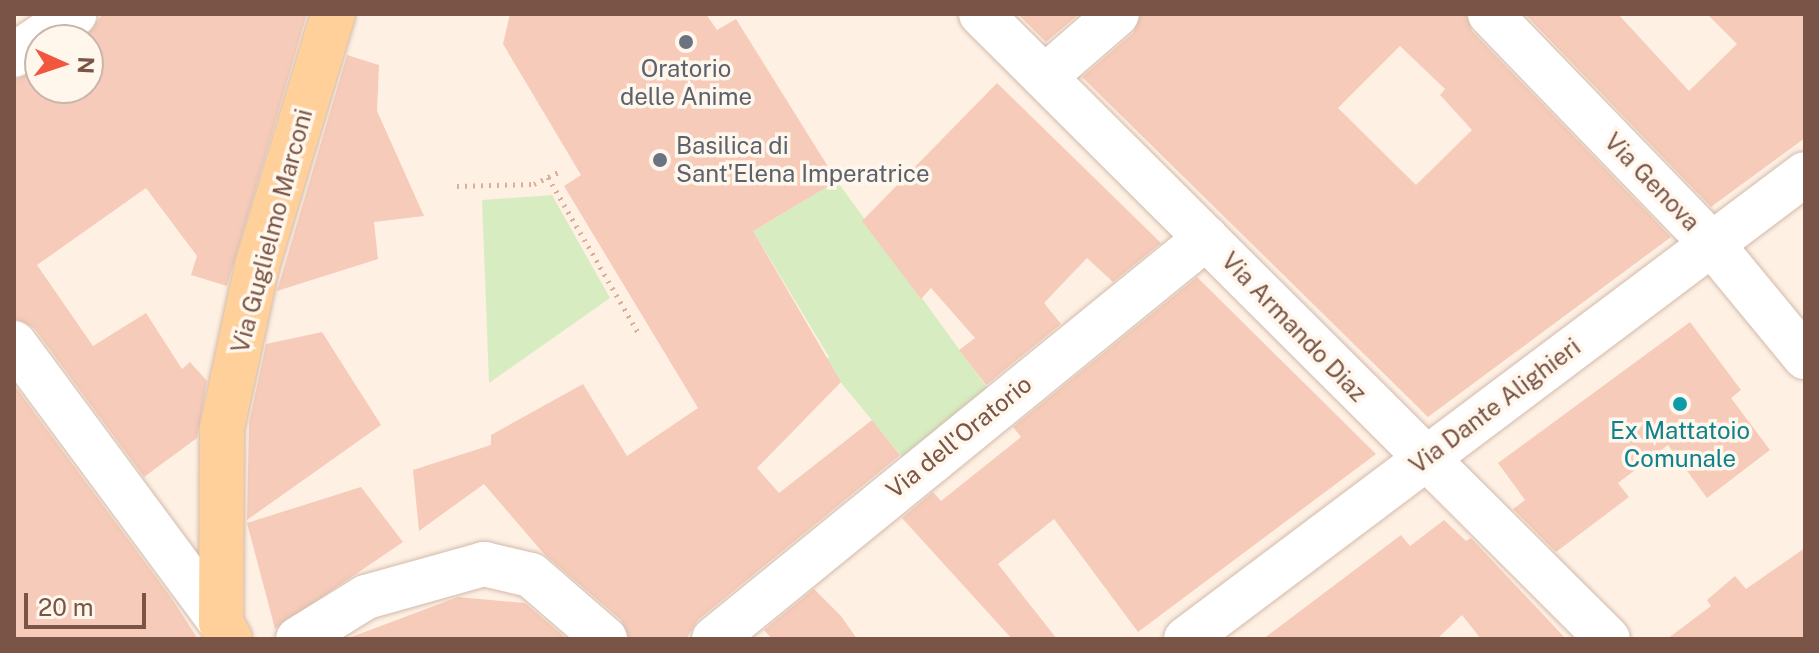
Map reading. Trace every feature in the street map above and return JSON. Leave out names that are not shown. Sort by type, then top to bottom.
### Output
[{"type":"main road","name":"Via Guglielmo Marconi","points":[[225,631],[222,428],[257,266],[333,14]]},
{"type":"street","points":[[14,55],[75,14]]},
{"type":"street","name":"Via Armando Diaz","points":[[981,14],[1048,74],[1423,459],[1608,639]]},
{"type":"street","points":[[1048,74],[1117,14]]},
{"type":"street","name":"Via Genova","points":[[1490,14],[1711,243],[1805,357]]},
{"type":"street","name":"Via Dante Alighieri","points":[[1186,639],[1805,174]]},
{"type":"street","name":"Via dell'Oratorio","points":[[714,639],[1206,238]]},
{"type":"street","points":[[14,343],[225,631]]},
{"type":"street","points":[[298,639],[366,597],[484,564],[531,575],[605,639]]},
{"type":"path","points":[[457,186],[534,184],[559,172]]},
{"type":"path","points":[[548,177],[640,336]]},
{"type":"green space","points":[[837,181],[988,389],[903,458],[824,362],[829,357],[753,231]]},
{"type":"green space","points":[[552,195],[610,298],[489,383],[482,200]]},
{"type":"building","points":[[103,14],[307,14],[227,286],[191,275],[197,256],[146,188],[37,265],[93,346],[146,313],[182,369],[190,362],[207,381],[197,438],[144,477],[34,328],[14,318],[14,80],[24,75],[24,104],[104,104],[104,24],[95,24]]},
{"type":"building","points":[[510,14],[706,14],[717,30],[736,19],[837,181],[753,231],[841,382],[757,468],[779,493],[872,420],[900,455],[698,620],[686,639],[629,639],[621,620],[544,554],[484,484],[419,531],[413,470],[491,445],[491,435],[583,384],[627,456],[698,408],[564,186],[581,175],[503,44]]},
{"type":"building","points":[[1018,14],[1079,14],[1046,42]]},
{"type":"building","points":[[1141,14],[1466,14],[1472,31],[1671,237],[1428,417],[1082,77],[1133,33]],"holes":[[[1400,46],[1445,89],[1440,95],[1472,130],[1416,185],[1338,108]]]},
{"type":"building","points":[[1525,14],[1618,14],[1689,91],[1737,44],[1707,14],[1805,14],[1805,138],[1711,207]]},
{"type":"building","points":[[347,55],[379,65],[377,111],[424,216],[374,222],[378,259],[277,291]]},
{"type":"building","points":[[997,83],[1161,243],[1113,282],[1087,258],[1044,303],[1061,324],[986,385],[959,350],[975,338],[931,288],[921,299],[862,221]]},
{"type":"building","points":[[1197,277],[1376,454],[1138,632],[1054,519],[998,564],[1057,639],[1012,639],[902,518],[933,492],[941,501],[1021,437],[1013,427]]},
{"type":"building","points":[[1690,322],[1741,390],[1731,398],[1770,450],[1707,498],[1668,445],[1618,483],[1629,497],[1556,552],[1513,509],[1525,500],[1498,463]]},
{"type":"building","points":[[322,332],[381,425],[247,520],[249,423],[266,344]]},
{"type":"building","points":[[14,385],[170,596],[198,639],[14,639]]},
{"type":"building","points":[[361,487],[403,542],[275,629],[247,523]]},
{"type":"building","points":[[1444,520],[1466,541],[1471,538],[1566,639],[1481,639],[1462,615],[1437,639],[1263,639],[1401,535],[1410,546]]},
{"type":"building","points":[[1805,548],[1805,639],[1667,639],[1711,606],[1707,600],[1735,576],[1746,589]]},
{"type":"building","points":[[814,589],[841,616],[857,639],[772,639],[764,630]]},
{"type":"building","points":[[458,597],[525,603],[567,639],[346,639]]},
{"type":"place","name":"Oratorio delle Anime","points":[[686,42]]},
{"type":"place","name":"Basilica di Sant'Elena Imperatrice","points":[[660,160]]},
{"type":"place","name":"Ex Mattatoio Comunale","points":[[1680,404]]}]
